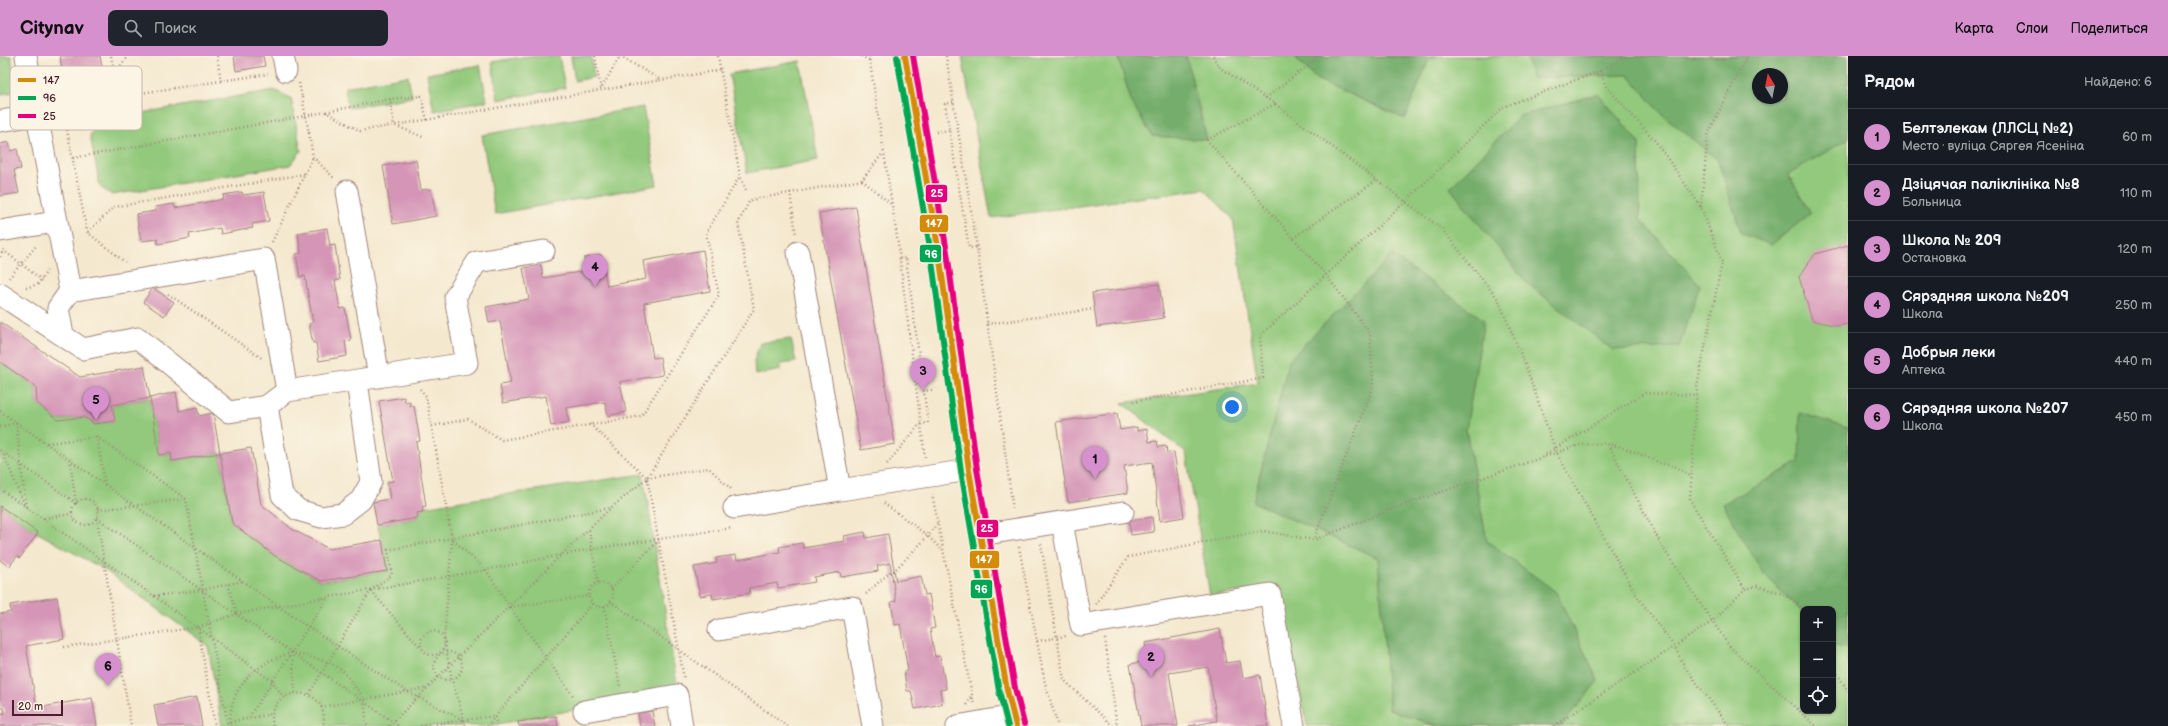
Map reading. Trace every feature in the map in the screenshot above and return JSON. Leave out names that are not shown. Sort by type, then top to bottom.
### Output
[{"type":"main road","points":[[905,56],[939,253],[969,470],[1014,721]]},
{"type":"lane","points":[[26,56],[30,66]]},
{"type":"lane","points":[[0,121],[10,119]]},
{"type":"lane","points":[[48,130],[56,222],[70,291]]},
{"type":"lane","points":[[347,191],[379,377]]},
{"type":"lane","points":[[4,242],[56,222]]},
{"type":"lane","points":[[3,288],[62,334],[83,348],[138,338],[228,412],[267,406],[286,383],[356,381],[466,363],[455,297],[477,262],[544,251]]},
{"type":"lane","points":[[798,252],[840,490]]},
{"type":"lane","points":[[62,334],[58,308],[70,291],[264,259],[286,383]]},
{"type":"lane","points":[[267,406],[282,496],[298,510],[321,517],[343,514],[361,500],[371,482],[356,381]]},
{"type":"lane","points":[[741,506],[969,470]]},
{"type":"lane","points":[[980,534],[1123,512]]},
{"type":"lane","points":[[1062,522],[1081,626],[1102,621],[1270,594],[1294,726]]},
{"type":"lane","points":[[719,630],[852,607],[873,726]]},
{"type":"lane","points":[[584,711],[677,695],[682,726]]},
{"type":"lane","points":[[957,726],[978,722],[1014,721]]},
{"type":"path","points":[[112,56],[114,66]]},
{"type":"path","points":[[121,66],[128,56]]},
{"type":"path","points":[[217,56],[221,81]]},
{"type":"path","points":[[594,56],[602,90]]},
{"type":"path","points":[[602,90],[620,56],[659,80]]},
{"type":"path","points":[[718,56],[740,176],[746,190]]},
{"type":"path","points":[[861,56],[869,60]]},
{"type":"path","points":[[868,56],[900,259],[920,424],[928,476],[978,722]]},
{"type":"path","points":[[946,56],[977,247],[1015,529],[1045,683],[1058,726]]},
{"type":"path","points":[[1213,56],[1220,68],[1275,104],[1442,229],[1498,299],[1526,367],[1555,451],[1637,596],[1674,646],[1685,667],[1729,726]]},
{"type":"path","points":[[1266,98],[1320,56]]},
{"type":"path","points":[[1133,402],[1263,378],[1260,336],[1406,201],[1503,107],[1600,71],[1626,56]]},
{"type":"path","points":[[1701,207],[1708,134],[1747,56]]},
{"type":"path","points":[[142,93],[221,81],[285,63]]},
{"type":"path","points":[[326,112],[360,131],[721,70]]},
{"type":"path","points":[[1600,71],[1606,86],[1656,142],[1701,207],[1722,262],[1696,395],[1690,500],[1745,589]]},
{"type":"path","points":[[72,158],[390,99],[422,96],[427,120]]},
{"type":"path","points":[[264,259],[313,157],[302,97]]},
{"type":"path","points":[[390,99],[394,126]]},
{"type":"path","points":[[953,102],[945,104],[969,248],[977,247]]},
{"type":"path","points":[[1275,104],[1207,140],[1326,275],[1370,333],[1374,387],[1314,540]]},
{"type":"path","points":[[394,126],[423,137]]},
{"type":"path","points":[[67,130],[87,232],[145,278],[286,383]]},
{"type":"path","points":[[389,726],[560,556],[611,508],[647,478],[754,309],[738,223],[750,200],[862,180],[883,153]]},
{"type":"path","points":[[313,157],[347,191]]},
{"type":"path","points":[[87,232],[114,207],[305,174]]},
{"type":"path","points":[[432,426],[468,419],[502,440],[641,416],[719,295],[706,233],[740,176]]},
{"type":"path","points":[[862,180],[891,204]]},
{"type":"path","points":[[1293,238],[1377,180]]},
{"type":"path","points":[[790,192],[798,252]]},
{"type":"path","points":[[31,240],[43,249]]},
{"type":"path","points":[[0,256],[4,242]]},
{"type":"path","points":[[4,242],[21,264],[42,280]]},
{"type":"path","points":[[3,288],[38,244]]},
{"type":"path","points":[[900,259],[906,258],[928,423],[920,424],[869,485],[884,502],[928,536],[942,550]]},
{"type":"path","points":[[30,288],[42,280],[47,271],[48,264]]},
{"type":"path","points":[[987,324],[1094,309]]},
{"type":"path","points":[[371,590],[427,654],[435,655],[444,648],[452,539],[426,396],[408,373]]},
{"type":"path","points":[[1081,626],[1128,557],[1263,531],[1314,540],[1400,506],[1540,458],[1555,451],[1645,393],[1696,395]]},
{"type":"path","points":[[0,411],[308,627],[417,698],[465,721]]},
{"type":"path","points":[[0,427],[16,423]]},
{"type":"path","points":[[16,423],[26,508]]},
{"type":"path","points":[[590,424],[647,478],[685,681]]},
{"type":"path","points":[[46,443],[97,436],[186,498],[211,638],[229,726]]},
{"type":"path","points":[[97,436],[105,486]]},
{"type":"path","points":[[1555,451],[1579,445],[1607,443],[1635,452],[1660,463],[1677,467],[1691,476]]},
{"type":"path","points":[[1607,443],[1663,548],[1730,647],[1816,726]]},
{"type":"path","points":[[0,450],[76,503]]},
{"type":"path","points":[[4,453],[26,508]]},
{"type":"path","points":[[70,460],[76,503],[72,514]]},
{"type":"path","points":[[647,478],[709,468],[741,506]]},
{"type":"path","points":[[0,489],[198,627],[273,682],[283,697]]},
{"type":"path","points":[[98,510],[186,498]]},
{"type":"path","points":[[76,503],[81,500],[90,500],[96,505],[98,510],[97,518],[103,561],[131,726]]},
{"type":"path","points":[[308,694],[329,662],[371,590],[392,575],[388,550],[611,508]]},
{"type":"path","points":[[43,518],[72,514]]},
{"type":"path","points":[[72,514],[78,523],[85,525],[94,523],[97,518]]},
{"type":"path","points":[[97,518],[399,726]]},
{"type":"path","points":[[852,607],[891,571],[894,571],[928,536],[937,524]]},
{"type":"path","points":[[1038,526],[1064,680],[1114,726]]},
{"type":"path","points":[[589,530],[598,583]]},
{"type":"path","points":[[452,539],[486,570],[510,607],[584,711]]},
{"type":"path","points":[[64,647],[198,627],[237,614],[450,577],[592,550],[659,540]]},
{"type":"path","points":[[611,589],[659,540]]},
{"type":"path","points":[[154,596],[202,590],[243,581]]},
{"type":"path","points":[[598,583],[607,584],[611,589],[612,596],[610,601],[604,606],[593,603],[589,596],[592,587],[598,583]]},
{"type":"path","points":[[228,584],[237,614]]},
{"type":"path","points":[[1554,726],[1712,621],[1745,589],[1757,586],[1781,593],[1798,604],[1800,608]]},
{"type":"path","points":[[510,607],[589,596]]},
{"type":"path","points":[[249,717],[328,597]]},
{"type":"path","points":[[610,601],[787,726]]},
{"type":"path","points":[[487,726],[593,603]]},
{"type":"path","points":[[604,606],[624,704]]},
{"type":"path","points":[[1102,621],[1117,726]]},
{"type":"path","points":[[198,627],[215,726]]},
{"type":"path","points":[[421,648],[421,640],[428,632],[436,632],[444,640],[452,680],[466,726]]},
{"type":"path","points":[[292,652],[295,693]]},
{"type":"path","points":[[229,726],[232,704],[237,692],[250,674],[269,661],[292,652],[329,662],[351,680],[364,701],[367,726]]},
{"type":"path","points":[[441,654],[455,654],[459,658],[462,664],[460,673],[452,680],[446,680],[439,677],[434,669],[435,660],[441,654]]},
{"type":"path","points":[[1836,671],[1848,691]]},
{"type":"path","points":[[364,701],[406,691],[428,688]]},
{"type":"path","points":[[273,726],[272,714],[274,708],[283,697],[295,693],[308,694],[321,707],[323,713],[323,726]]},
{"type":"path","points":[[321,707],[360,700]]},
{"type":"path","points":[[230,722],[249,717],[272,714]]},
{"type":"path","points":[[420,726],[495,716]]},
{"type":"path","points":[[495,716],[497,726]]},
{"type":"green space","points":[[0,56],[11,56],[12,66],[10,66],[10,93],[0,94]]},
{"type":"green space","points":[[527,56],[559,56],[565,88],[498,100],[492,62]]},
{"type":"green space","points":[[571,56],[591,56],[594,77],[575,81]]},
{"type":"green space","points":[[962,56],[1848,56],[1848,726],[1307,726],[1278,586],[1210,596],[1186,453],[1122,403],[1258,383],[1233,219],[1204,189],[991,218]]},
{"type":"green space","points":[[1120,56],[1186,56],[1207,140],[1152,136],[1131,101],[1119,60]]},
{"type":"green space","points":[[1294,56],[1437,56],[1429,59],[1405,119],[1316,79]]},
{"type":"green space","points":[[1527,56],[1848,56],[1848,139],[1788,174],[1811,213],[1771,245],[1741,233],[1718,160],[1663,115],[1628,75],[1532,78]]},
{"type":"green space","points":[[800,61],[818,160],[747,173],[729,74]]},
{"type":"green space","points":[[480,65],[487,101],[434,111],[427,74]]},
{"type":"green space","points":[[408,76],[412,97],[348,108],[345,87]]},
{"type":"green space","points":[[274,90],[291,98],[301,151],[290,165],[112,195],[100,187],[90,135],[94,130],[142,130],[142,113]]},
{"type":"green space","points":[[1598,94],[1639,142],[1640,219],[1700,285],[1679,347],[1613,350],[1527,283],[1450,188],[1520,116]]},
{"type":"green space","points":[[643,107],[657,185],[495,214],[482,135]]},
{"type":"green space","points":[[1392,255],[1484,320],[1466,430],[1487,541],[1556,592],[1598,681],[1561,726],[1436,726],[1389,709],[1378,558],[1253,502],[1289,360]]},
{"type":"green space","points":[[791,339],[796,362],[781,364],[781,370],[755,375],[754,361],[760,343]]},
{"type":"green space","points":[[0,362],[36,387],[37,403],[58,420],[84,417],[94,424],[114,421],[112,405],[150,398],[159,455],[171,453],[172,461],[220,453],[232,523],[275,556],[321,581],[387,571],[382,540],[377,525],[418,518],[417,513],[422,507],[643,474],[678,691],[486,726],[222,726],[208,646],[105,570],[38,533],[0,506]]},
{"type":"green space","points":[[1800,413],[1848,428],[1848,648],[1838,647],[1836,645],[1836,606],[1800,606],[1800,610],[1763,573],[1723,504],[1799,462]]},
{"type":"building","points":[[60,56],[100,56],[102,66],[61,66]]},
{"type":"building","points":[[234,56],[263,56],[265,66],[236,71]]},
{"type":"building","points":[[9,142],[11,151],[17,149],[21,169],[14,170],[19,193],[0,196],[0,144]]},
{"type":"building","points":[[416,160],[421,190],[431,189],[436,216],[393,224],[383,166]]},
{"type":"building","points":[[242,192],[243,195],[264,192],[269,221],[252,224],[253,228],[221,234],[220,228],[189,234],[190,238],[158,244],[157,239],[141,241],[136,214],[156,211],[155,207],[174,204],[175,208],[224,199],[223,195]]},
{"type":"building","points":[[856,207],[895,444],[861,450],[819,213]]},
{"type":"building","points":[[327,228],[330,246],[335,245],[340,280],[335,281],[340,309],[345,308],[351,340],[345,341],[347,356],[319,361],[316,343],[313,343],[309,324],[313,323],[305,276],[300,277],[296,254],[301,253],[298,233]]},
{"type":"building","points":[[1848,245],[1848,324],[1837,326],[1812,320],[1799,277],[1815,254]]},
{"type":"building","points":[[703,250],[710,291],[644,303],[653,358],[660,357],[663,375],[620,382],[626,412],[608,416],[605,402],[566,408],[569,422],[551,426],[546,396],[503,403],[500,385],[511,383],[500,321],[489,323],[486,307],[529,299],[523,268],[541,265],[543,278],[586,271],[584,258],[601,255],[607,286],[646,279],[643,261]]},
{"type":"building","points":[[1159,284],[1164,318],[1097,327],[1092,293]]},
{"type":"building","points":[[153,288],[174,302],[164,316],[143,302]]},
{"type":"building","points":[[0,322],[80,377],[144,366],[150,398],[112,405],[115,421],[94,424],[84,417],[58,420],[37,403],[36,387],[0,362]]},
{"type":"building","points":[[176,392],[179,411],[197,407],[199,416],[213,413],[220,453],[172,461],[171,453],[159,455],[150,398]]},
{"type":"building","points":[[404,397],[405,402],[410,402],[410,406],[414,406],[420,441],[416,442],[426,506],[422,507],[423,512],[417,513],[418,518],[377,525],[373,502],[390,499],[387,482],[393,481],[379,401]]},
{"type":"building","points":[[1117,413],[1120,430],[1137,427],[1137,431],[1147,429],[1149,442],[1157,441],[1158,447],[1166,446],[1167,453],[1174,452],[1184,517],[1160,521],[1152,462],[1124,466],[1128,493],[1068,502],[1056,422]]},
{"type":"building","points":[[251,448],[261,504],[292,529],[329,549],[382,540],[387,571],[321,581],[275,556],[232,523],[220,453]]},
{"type":"building","points":[[0,506],[38,533],[20,558],[17,556],[9,567],[0,560]]},
{"type":"building","points":[[1152,517],[1154,532],[1131,535],[1129,521]]},
{"type":"building","points":[[865,532],[866,538],[888,534],[896,581],[921,576],[925,595],[929,594],[935,628],[930,629],[935,657],[940,656],[946,689],[940,690],[942,704],[915,709],[911,691],[907,691],[904,672],[908,671],[900,624],[895,625],[891,602],[896,601],[890,563],[877,566],[878,571],[841,577],[840,572],[814,577],[815,582],[778,588],[777,583],[749,588],[750,593],[713,599],[712,594],[700,596],[694,567],[717,563],[716,558],[736,555],[737,560],[780,552],[779,547],[802,543],[803,548],[845,541],[844,536]]},
{"type":"building","points":[[57,597],[64,639],[26,646],[37,708],[92,698],[97,726],[0,726],[0,714],[5,713],[4,708],[0,708],[0,614],[11,612],[10,605]]},
{"type":"building","points":[[1220,629],[1226,663],[1240,661],[1243,678],[1260,675],[1268,726],[1189,726],[1217,721],[1208,667],[1169,673],[1178,726],[1141,726],[1130,664],[1148,661],[1145,643]]},
{"type":"building","points":[[197,697],[202,726],[158,726],[154,705]]},
{"type":"building","points":[[652,711],[655,726],[640,726],[638,713]]},
{"type":"building","points":[[556,716],[558,726],[519,726],[518,722]]},
{"type":"transit line","name":"147","points":[[905,56],[939,253],[969,470],[1007,690],[1016,726]]},
{"type":"transit line","name":"25","points":[[913,56],[947,252],[977,469],[1015,688],[1024,724]]},
{"type":"transit line","name":"96","points":[[897,57],[931,254],[961,471],[999,691],[1008,726]]},
{"type":"place","name":"Сярэдняя школа №209","points":[[595,287]]},
{"type":"place","name":"Школа № 209","points":[[923,391]]},
{"type":"place","name":"Добрыя леки","points":[[96,420]]},
{"type":"place","name":"Белтэлекам (ЛЛСЦ №2)","points":[[1095,479]]},
{"type":"place","name":"Дзіцячая паліклініка №8","points":[[1151,677]]},
{"type":"place","name":"Сярэдняя школа №207","points":[[108,686]]}]
